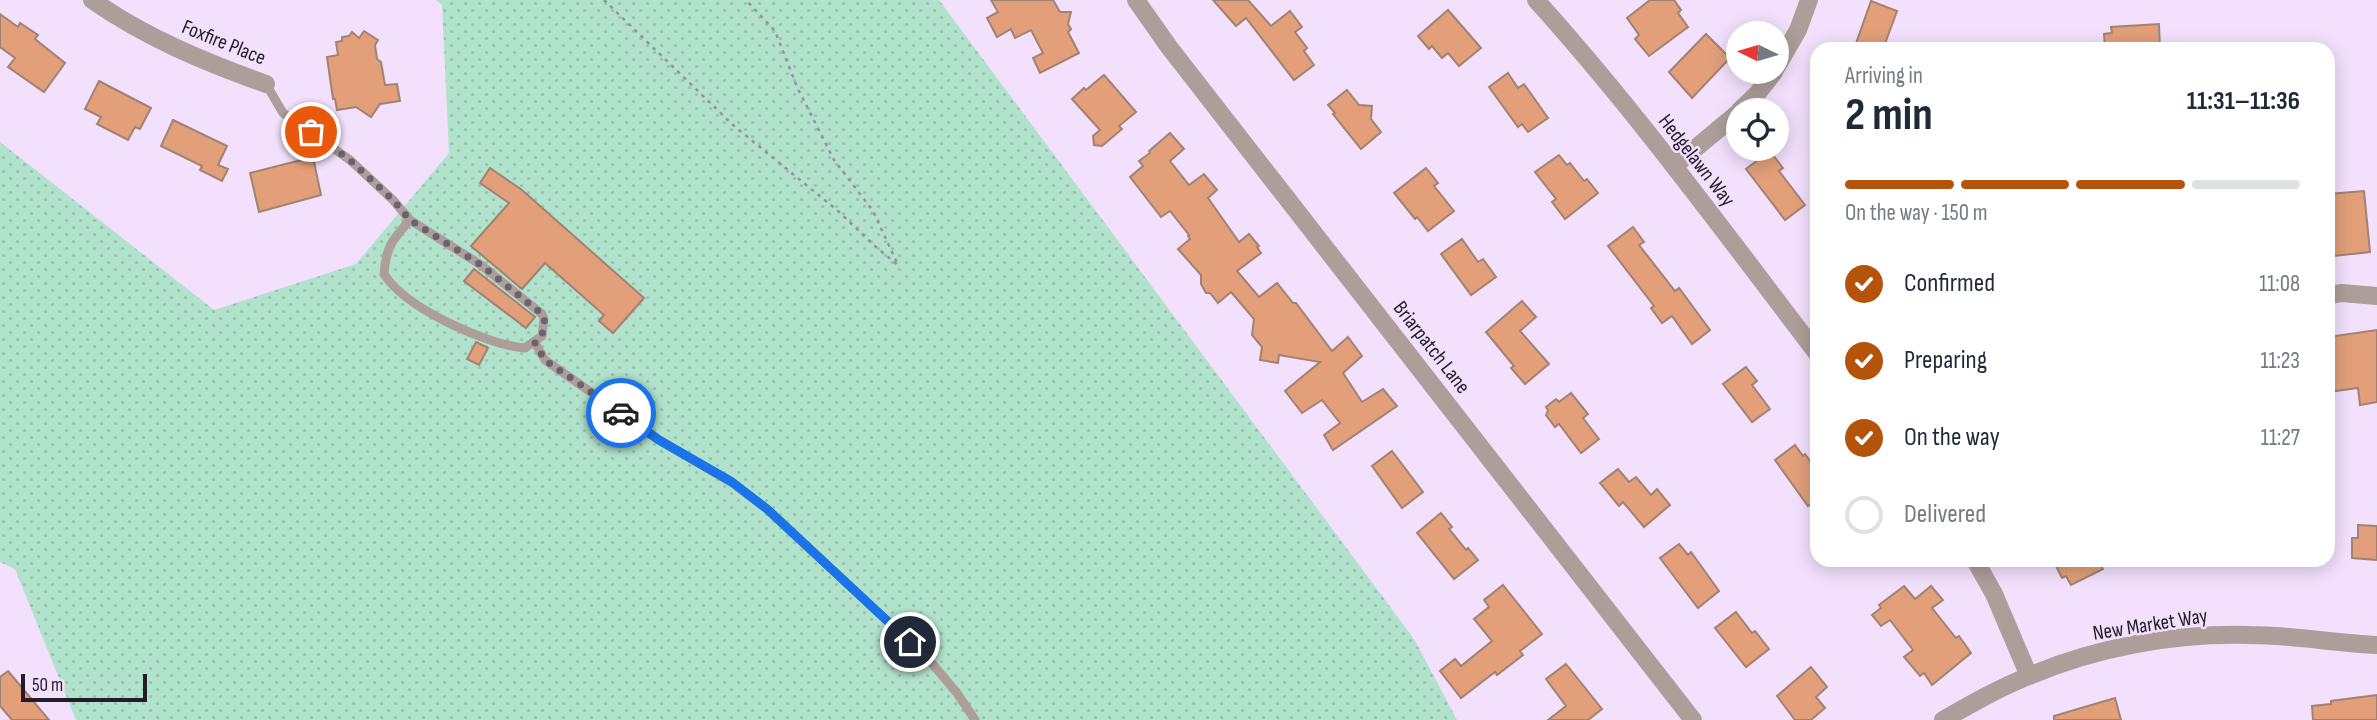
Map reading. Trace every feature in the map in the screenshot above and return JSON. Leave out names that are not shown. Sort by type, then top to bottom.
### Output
[{"type":"street","name":"Foxfire Place","points":[[92,0],[155,38],[199,59],[266,84]]},
{"type":"street","name":"Briarpatch Lane","points":[[1136,0],[1169,47],[1693,720]]},
{"type":"street","name":"Hedgelawn Way","points":[[1536,0],[1674,166],[1810,344]]},
{"type":"street","points":[[1789,46],[1809,0]]},
{"type":"street","points":[[1753,98],[1764,84]]},
{"type":"street","points":[[1674,166],[1726,122]]},
{"type":"street","points":[[2335,294],[2377,296]]},
{"type":"street","points":[[1979,567],[1994,594],[2029,676]]},
{"type":"street","name":"New Market Way","points":[[1944,720],[2029,676],[2118,648],[2169,639],[2245,634],[2377,645]]},
{"type":"lane","points":[[266,84],[283,113],[350,160],[393,200],[410,220],[481,265],[542,314],[542,336],[525,348],[506,347],[423,311],[402,296],[384,274],[386,255],[392,239],[410,220]]},
{"type":"lane","points":[[535,343],[545,360],[659,440],[732,482],[767,509],[929,660],[957,693],[975,720]]},
{"type":"path","points":[[604,0],[733,125],[838,211],[898,265],[873,211],[834,160],[797,87],[775,31],[746,0]]},
{"type":"green space","points":[[436,0],[939,0],[1414,639],[1457,720],[76,720],[15,569],[0,562],[0,142],[214,310],[356,264],[449,153],[442,5]]},
{"type":"building","points":[[991,0],[1053,0],[1060,12],[1071,12],[1068,24],[1071,29],[1068,32],[1079,53],[1040,73],[1033,58],[1043,53],[1031,30],[1015,38],[1011,29],[997,37],[987,18],[998,12]]},
{"type":"building","points":[[1213,0],[1248,0],[1271,26],[1290,11],[1302,27],[1295,32],[1307,48],[1304,51],[1314,65],[1294,80],[1246,18],[1236,26]]},
{"type":"building","points":[[1650,0],[1674,0],[1681,10],[1678,13],[1688,27],[1649,56],[1635,39],[1639,35],[1627,18]]},
{"type":"building","points":[[1871,1],[1897,11],[1886,42],[1856,42]]},
{"type":"building","points":[[1448,10],[1481,48],[1459,66],[1448,53],[1442,58],[1432,46],[1429,49],[1418,36]]},
{"type":"building","points":[[0,14],[18,27],[20,23],[38,35],[35,39],[65,63],[44,92],[8,67],[15,58],[0,47]]},
{"type":"building","points":[[2159,24],[2160,42],[2105,42],[2104,34],[2112,33],[2111,27]]},
{"type":"building","points":[[364,31],[378,40],[375,45],[377,59],[381,62],[385,85],[397,84],[400,101],[380,104],[371,117],[356,107],[337,110],[327,57],[338,55],[336,42],[342,41],[342,37],[349,36],[352,32],[359,38]]},
{"type":"building","points":[[1706,34],[1726,54],[1726,62],[1692,98],[1669,72]]},
{"type":"building","points":[[1508,73],[1518,88],[1524,84],[1548,118],[1528,132],[1522,124],[1518,127],[1489,87]]},
{"type":"building","points":[[1104,75],[1136,112],[1119,126],[1122,129],[1102,146],[1094,145],[1093,136],[1100,130],[1072,99]]},
{"type":"building","points":[[99,81],[151,108],[140,129],[135,127],[128,140],[97,124],[101,117],[85,109]]},
{"type":"building","points":[[1347,90],[1359,105],[1372,106],[1371,119],[1381,132],[1361,149],[1328,105]]},
{"type":"building","points":[[173,120],[227,146],[218,165],[228,169],[222,181],[200,170],[202,166],[161,146]]},
{"type":"building","points":[[1170,133],[1184,149],[1170,161],[1189,185],[1204,174],[1217,190],[1208,198],[1239,242],[1249,234],[1259,246],[1257,247],[1261,253],[1237,271],[1259,297],[1277,283],[1293,303],[1296,303],[1332,351],[1348,337],[1362,356],[1343,373],[1362,402],[1383,389],[1397,406],[1333,450],[1324,435],[1340,423],[1322,400],[1302,413],[1285,391],[1320,362],[1279,355],[1278,363],[1260,360],[1262,347],[1252,335],[1254,319],[1231,292],[1218,303],[1210,293],[1206,293],[1201,284],[1201,275],[1178,249],[1190,239],[1189,235],[1170,211],[1161,217],[1130,177],[1143,166],[1139,161]]},
{"type":"building","points":[[1559,155],[1567,165],[1570,163],[1584,181],[1587,179],[1598,193],[1565,219],[1552,202],[1556,199],[1535,172]]},
{"type":"building","points":[[313,157],[321,195],[259,212],[250,173]]},
{"type":"building","points":[[1757,161],[1778,161],[1783,168],[1779,171],[1805,205],[1785,220],[1746,169]]},
{"type":"building","points":[[490,168],[522,190],[644,298],[613,333],[599,321],[604,315],[545,263],[522,289],[471,246],[509,203],[480,183]]},
{"type":"building","points":[[1426,168],[1438,183],[1434,186],[1454,211],[1428,231],[1394,193]]},
{"type":"building","points":[[2364,191],[2370,252],[2335,256],[2335,193]]},
{"type":"building","points":[[1633,227],[1644,242],[1639,245],[1675,291],[1679,288],[1710,330],[1692,344],[1672,316],[1662,323],[1651,308],[1654,306],[1608,246]]},
{"type":"building","points":[[1462,239],[1478,262],[1483,259],[1496,277],[1471,295],[1441,254]]},
{"type":"building","points":[[474,269],[535,317],[526,328],[464,281]]},
{"type":"building","points":[[1522,301],[1536,317],[1520,331],[1549,364],[1525,384],[1486,332]]},
{"type":"building","points":[[2377,330],[2377,402],[2360,405],[2358,388],[2335,391],[2335,336]]},
{"type":"building","points":[[476,342],[488,348],[479,365],[467,359]]},
{"type":"building","points":[[1746,367],[1757,381],[1752,385],[1770,409],[1752,422],[1723,384]]},
{"type":"building","points":[[1571,393],[1588,414],[1583,418],[1599,439],[1581,453],[1559,424],[1555,427],[1546,415],[1546,407]]},
{"type":"building","points":[[1795,445],[1803,456],[1805,454],[1810,461],[1810,504],[1808,506],[1775,460]]},
{"type":"building","points":[[1392,451],[1423,492],[1402,508],[1372,466]]},
{"type":"building","points":[[1618,469],[1629,482],[1636,477],[1651,495],[1657,489],[1670,505],[1644,527],[1623,502],[1619,506],[1600,483]]},
{"type":"building","points":[[1441,513],[1452,527],[1449,529],[1478,560],[1454,579],[1417,533]]},
{"type":"building","points":[[2358,525],[2377,526],[2377,560],[2352,558],[2352,538],[2358,538]]},
{"type":"building","points":[[1679,544],[1688,555],[1691,552],[1719,591],[1698,608],[1660,558]]},
{"type":"building","points":[[2056,567],[2103,569],[2071,585],[2066,576],[2062,578]]},
{"type":"building","points":[[1503,585],[1542,634],[1520,651],[1523,655],[1461,698],[1440,671],[1455,659],[1461,666],[1492,641],[1474,619],[1489,607],[1484,600]]},
{"type":"building","points":[[1904,586],[1915,599],[1931,586],[1943,600],[1932,608],[1971,653],[1932,685],[1924,673],[1920,676],[1904,657],[1913,650],[1890,620],[1881,626],[1872,615],[1881,608],[1879,605]]},
{"type":"building","points":[[1736,612],[1769,649],[1746,667],[1715,628]]},
{"type":"building","points":[[1566,664],[1602,709],[1588,720],[1548,720],[1566,706],[1546,679]]},
{"type":"building","points":[[1811,667],[1827,687],[1816,697],[1825,708],[1811,720],[1795,720],[1777,696]]},
{"type":"building","points":[[8,671],[49,720],[12,720],[0,706],[0,677]]},
{"type":"building","points":[[2377,695],[2377,720],[2313,720],[2312,706]]},
{"type":"building","points":[[2115,698],[2121,720],[2054,720],[2054,716]]},
{"type":"way so far","points":[[311,132],[350,160],[393,200],[410,220],[481,265],[542,314],[544,329],[542,336],[535,343],[545,360],[621,413]]},
{"type":"route","points":[[621,413],[659,440],[747,493],[910,642]]}]
